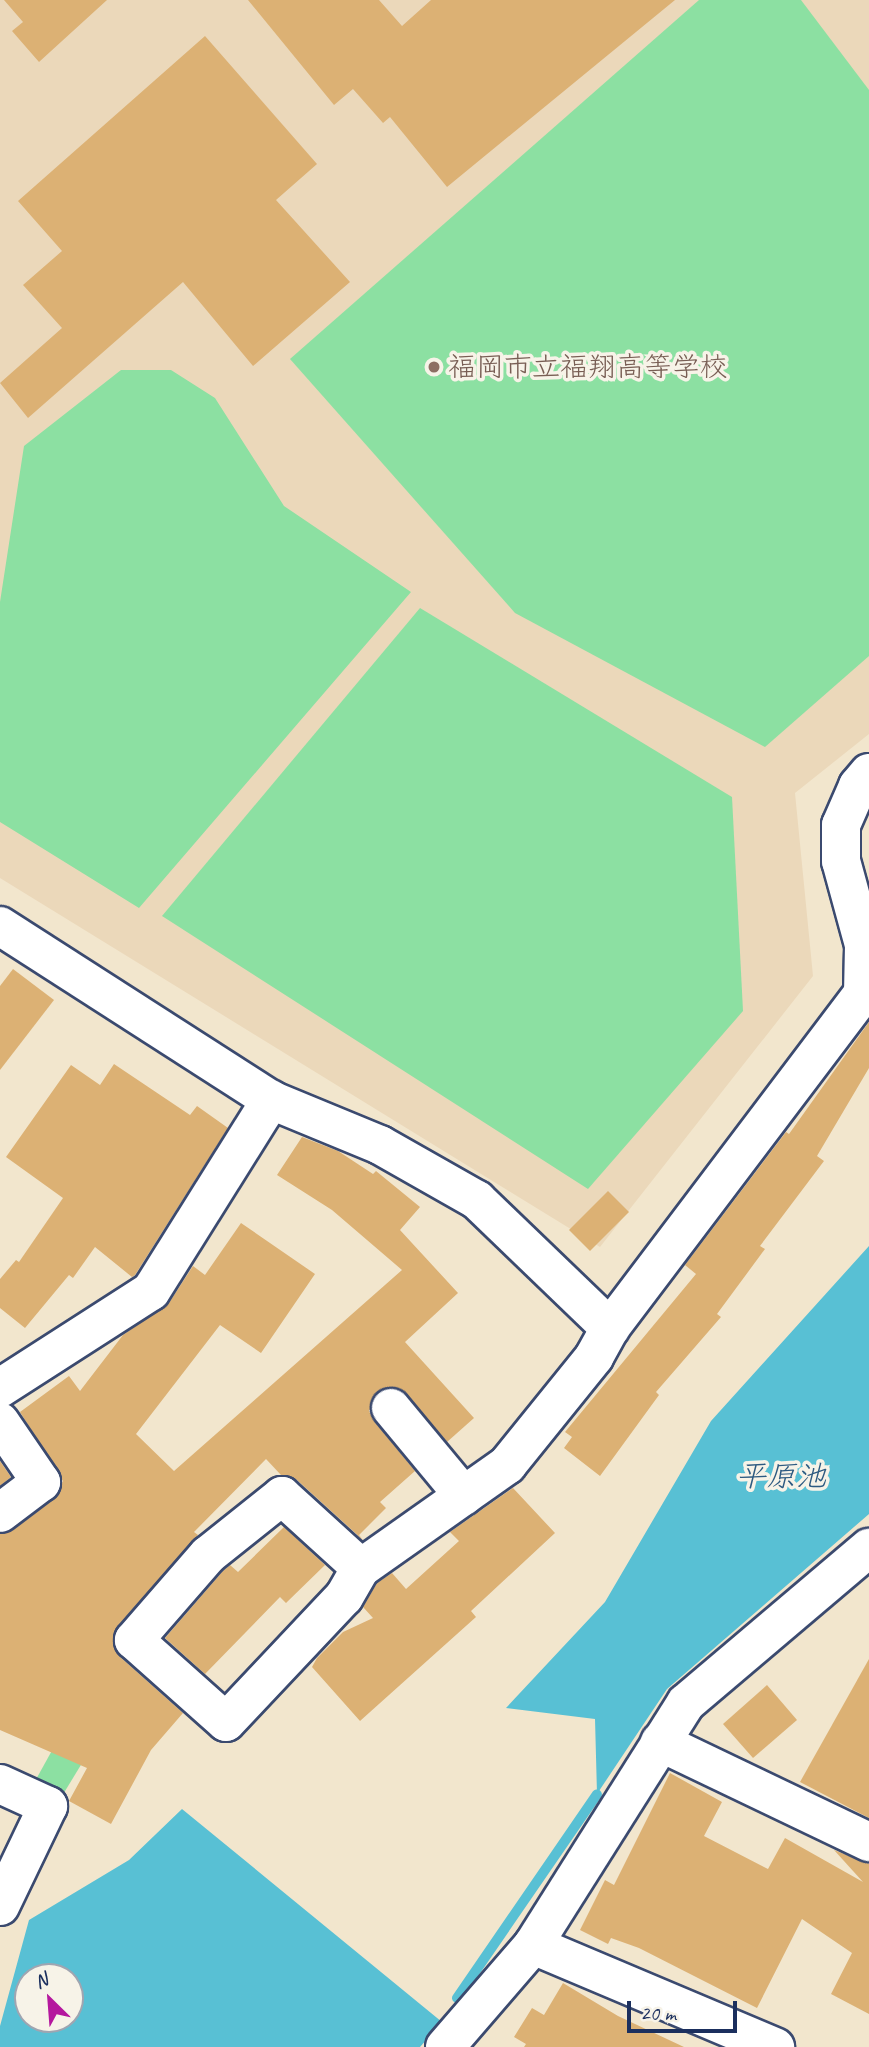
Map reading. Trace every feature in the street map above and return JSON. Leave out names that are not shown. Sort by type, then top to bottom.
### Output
[{"type":"street","points":[[361,1568],[282,1496],[208,1555],[134,1640],[226,1721],[344,1597],[361,1568],[507,1465],[594,1357],[610,1328],[863,994],[864,945],[841,861],[841,825],[858,786],[869,773]]},
{"type":"street","points":[[0,926],[271,1100],[380,1145],[477,1200],[610,1328]]},
{"type":"street","points":[[0,1388],[151,1291],[271,1100]]},
{"type":"street","points":[[391,1408],[464,1496]]},
{"type":"street","points":[[0,1422],[41,1482],[0,1513]]},
{"type":"street","points":[[445,2047],[533,1945],[686,1703],[869,1548]]},
{"type":"street","points":[[660,1742],[869,1842]]},
{"type":"street","points":[[0,1784],[48,1806],[0,1906]]},
{"type":"street","points":[[533,1945],[775,2047]]},
{"type":"shaded area","name":"福岡市立福翔高等学校","points":[[0,0],[869,0],[869,734],[795,793],[813,976],[600,1247],[0,878]]},
{"type":"green space","points":[[699,0],[801,0],[869,90],[869,656],[765,747],[515,613],[290,359]]},
{"type":"green space","points":[[121,370],[171,370],[215,398],[284,506],[411,592],[139,908],[0,822],[0,602],[24,446]]},
{"type":"green space","points":[[420,608],[732,797],[743,1011],[588,1189],[162,916]]},
{"type":"green space","points":[[70,1718],[98,1737],[62,1796],[34,1783]]},
{"type":"water","name":"平原池","points":[[869,1246],[869,1514],[667,1689],[597,1794],[595,1719],[506,1708],[605,1602],[711,1421]]},
{"type":"water","points":[[182,1809],[442,2022],[420,2047],[0,2047],[0,2026],[14,1975],[14,2033],[84,2033],[84,1963],[17,1963],[29,1920],[129,1860]]},
{"type":"building","points":[[4,0],[107,0],[39,62],[12,31],[23,22]]},
{"type":"building","points":[[248,0],[379,0],[402,26],[431,0],[675,0],[447,187],[390,117],[383,123],[353,89],[334,105]]},
{"type":"building","points":[[205,36],[317,164],[276,200],[350,282],[253,366],[183,282],[28,418],[0,383],[62,328],[23,285],[62,251],[18,201]]},
{"type":"building","points":[[13,969],[54,1000],[0,1070],[0,986]]},
{"type":"building","points":[[869,1022],[869,1068],[817,1156],[824,1161],[760,1246],[765,1249],[717,1314],[721,1317],[656,1392],[659,1395],[600,1476],[564,1448],[572,1437],[565,1432],[696,1274],[685,1265],[786,1132],[789,1134]]},
{"type":"building","points":[[114,1064],[190,1115],[197,1106],[228,1128],[135,1275],[132,1277],[95,1247],[73,1278],[69,1275],[25,1328],[0,1308],[0,1279],[16,1260],[19,1262],[63,1198],[6,1157],[71,1065],[100,1085]]},
{"type":"building","points":[[302,1137],[338,1151],[373,1174],[376,1171],[420,1207],[400,1230],[458,1293],[405,1342],[474,1418],[447,1442],[399,1388],[377,1392],[369,1411],[374,1421],[415,1471],[380,1502],[386,1508],[359,1535],[363,1540],[297,1480],[281,1475],[266,1459],[194,1532],[198,1535],[113,1635],[119,1656],[183,1713],[151,1750],[111,1824],[69,1801],[87,1768],[0,1730],[0,1534],[13,1530],[54,1499],[63,1481],[20,1412],[69,1376],[80,1391],[123,1335],[169,1303],[193,1266],[205,1275],[241,1223],[315,1274],[261,1353],[220,1325],[136,1434],[174,1471],[402,1270],[332,1210],[277,1175]]},
{"type":"building","points":[[608,1191],[629,1212],[590,1251],[569,1230]]},
{"type":"building","points":[[0,1461],[11,1477],[0,1486]]},
{"type":"building","points":[[513,1488],[555,1533],[471,1611],[476,1617],[360,1721],[312,1667],[317,1658],[343,1632],[373,1618],[363,1607],[377,1583],[392,1573],[406,1589],[459,1541],[450,1532]]},
{"type":"building","points":[[284,1527],[325,1565],[286,1603],[280,1597],[205,1674],[165,1638],[223,1571],[230,1565],[238,1572]]},
{"type":"building","points":[[869,1659],[869,1818],[800,1782]]},
{"type":"building","points":[[767,1685],[797,1720],[753,1758],[723,1724]]},
{"type":"building","points":[[670,1773],[722,1802],[704,1836],[768,1869],[785,1838],[863,1882],[834,1850],[869,1864],[869,2014],[831,1994],[852,1953],[802,1919],[757,2008],[639,1948],[611,1938],[608,1944],[580,1930],[605,1880],[614,1885]]},
{"type":"building","points":[[563,1983],[618,2016],[684,2047],[524,2047],[526,2044],[514,2037],[532,2008],[544,2015]]},
{"type":"waterway","points":[[457,1998],[597,1794]]},
{"type":"place","name":"福岡市立福翔高等学校","points":[[434,367]]}]
